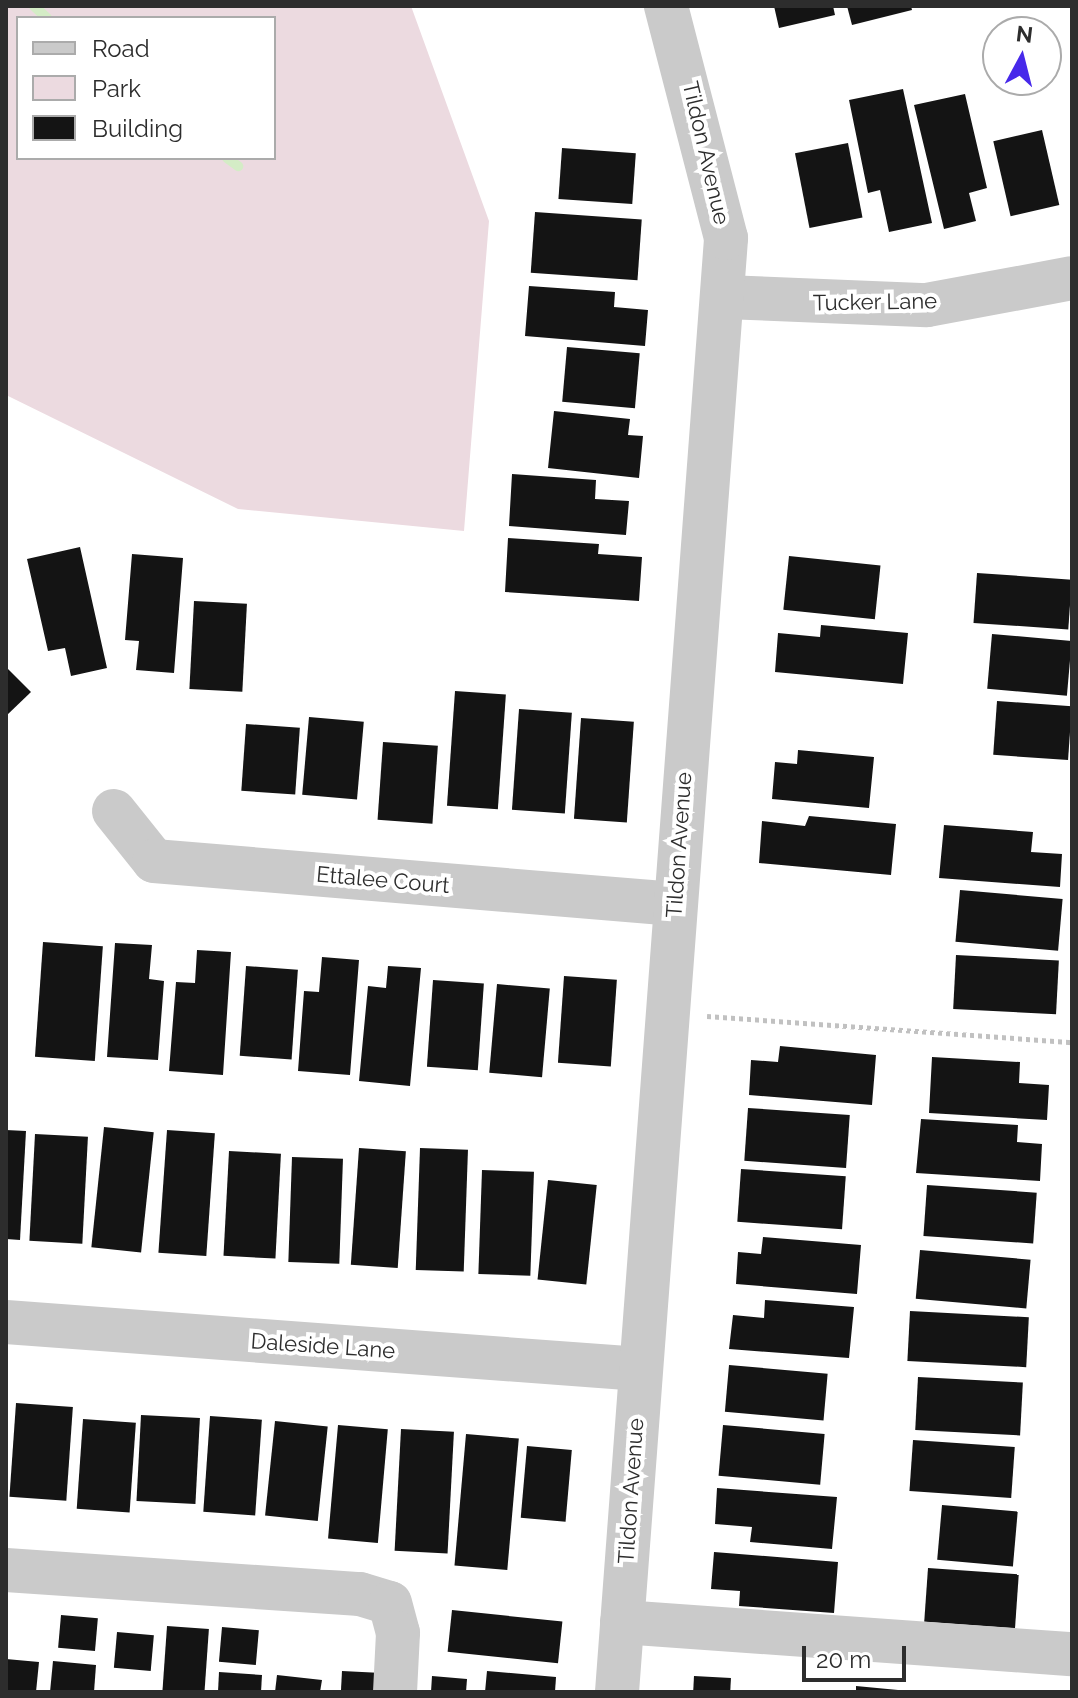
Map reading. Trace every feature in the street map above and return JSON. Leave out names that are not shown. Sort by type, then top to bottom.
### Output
[{"type":"street","name":"Tildon Avenue","points":[[617,1692],[675,904],[724,297],[726,238],[666,6]]},
{"type":"street","name":"Tucker Lane","points":[[724,297],[927,305],[1072,278]]},
{"type":"street","name":"Ettalee Court","points":[[114,811],[154,861],[675,904]]},
{"type":"street","name":"Daleside Lane","points":[[6,1322],[640,1369]]},
{"type":"street","points":[[6,1570],[360,1594],[390,1603],[398,1633],[395,1692]]},
{"type":"street","points":[[622,1622],[1072,1654]]},
{"type":"path","points":[[702,1015],[1072,1042]]},
{"type":"green space","points":[[6,6],[411,6],[489,221],[464,531],[238,509],[6,395]]},
{"type":"building","points":[[774,6],[833,6],[835,15],[779,28]]},
{"type":"building","points":[[847,6],[911,6],[912,10],[852,25]]},
{"type":"building","points":[[903,89],[932,223],[889,232],[880,190],[868,193],[849,100]]},
{"type":"building","points":[[965,94],[987,188],[969,193],[976,221],[944,229],[914,105]]},
{"type":"building","points":[[1042,130],[1059,205],[1011,216],[993,141]]},
{"type":"building","points":[[848,143],[863,218],[809,228],[795,153]]},
{"type":"building","points":[[562,148],[636,153],[632,204],[558,199]]},
{"type":"building","points":[[535,212],[642,219],[637,280],[531,273]]},
{"type":"building","points":[[529,286],[615,292],[614,307],[648,310],[645,346],[525,336]]},
{"type":"building","points":[[567,347],[640,353],[635,408],[562,402]]},
{"type":"building","points":[[554,411],[630,419],[628,435],[643,436],[639,478],[548,468]]},
{"type":"building","points":[[512,474],[596,480],[595,499],[629,501],[626,535],[509,526]]},
{"type":"building","points":[[508,538],[599,544],[598,554],[642,557],[639,601],[505,592]]},
{"type":"building","points":[[80,547],[107,668],[71,676],[65,648],[48,651],[27,559]]},
{"type":"building","points":[[132,554],[183,558],[174,673],[136,670],[139,641],[125,640]]},
{"type":"building","points":[[789,556],[880,566],[875,619],[783,610]]},
{"type":"building","points":[[977,573],[1072,580],[1068,630],[974,623]]},
{"type":"building","points":[[194,601],[247,604],[242,692],[189,689]]},
{"type":"building","points":[[821,625],[908,633],[903,684],[775,672],[778,633],[820,637]]},
{"type":"building","points":[[992,634],[1072,641],[1067,696],[987,689]]},
{"type":"building","points":[[6,667],[31,692],[6,716]]},
{"type":"building","points":[[455,691],[506,695],[498,809],[447,806]]},
{"type":"building","points":[[997,701],[1072,706],[1068,760],[993,755]]},
{"type":"building","points":[[519,709],[572,713],[565,813],[512,810]]},
{"type":"building","points":[[309,717],[364,722],[357,799],[302,795]]},
{"type":"building","points":[[581,718],[634,722],[627,822],[574,819]]},
{"type":"building","points":[[246,724],[300,728],[295,795],[241,791]]},
{"type":"building","points":[[383,742],[438,746],[432,824],[378,820]]},
{"type":"building","points":[[798,750],[874,757],[869,808],[772,799],[775,762],[797,764]]},
{"type":"building","points":[[809,816],[896,824],[891,875],[759,863],[762,821],[805,826]]},
{"type":"building","points":[[944,825],[1033,832],[1031,852],[1062,854],[1060,887],[939,878]]},
{"type":"building","points":[[960,890],[1063,899],[1058,951],[955,942]]},
{"type":"building","points":[[43,942],[103,946],[95,1061],[35,1057]]},
{"type":"building","points":[[115,943],[152,945],[149,979],[164,981],[158,1060],[107,1057]]},
{"type":"building","points":[[197,950],[231,952],[223,1075],[169,1071],[176,982],[195,983]]},
{"type":"building","points":[[956,955],[1059,960],[1056,1014],[953,1009]]},
{"type":"building","points":[[322,957],[359,960],[350,1075],[298,1071],[304,991],[319,992]]},
{"type":"building","points":[[246,966],[298,970],[292,1059],[240,1056]]},
{"type":"building","points":[[388,966],[421,968],[410,1086],[359,1081],[368,986],[386,988]]},
{"type":"building","points":[[564,976],[617,980],[611,1066],[558,1063]]},
{"type":"building","points":[[433,980],[484,984],[478,1070],[427,1067]]},
{"type":"building","points":[[497,984],[550,989],[542,1077],[489,1073]]},
{"type":"building","points":[[780,1046],[876,1055],[872,1105],[749,1095],[751,1060],[778,1062]]},
{"type":"building","points":[[932,1057],[1020,1062],[1019,1083],[1049,1085],[1047,1120],[929,1113]]},
{"type":"building","points":[[748,1108],[850,1115],[846,1168],[744,1161]]},
{"type":"building","points":[[921,1119],[1018,1125],[1017,1142],[1042,1144],[1040,1181],[916,1173]]},
{"type":"building","points":[[104,1127],[154,1132],[141,1253],[91,1247]]},
{"type":"building","points":[[6,1130],[26,1131],[20,1240],[6,1239]]},
{"type":"building","points":[[167,1130],[215,1133],[206,1256],[158,1253]]},
{"type":"building","points":[[35,1134],[88,1137],[82,1244],[29,1241]]},
{"type":"building","points":[[359,1148],[406,1151],[398,1268],[351,1265]]},
{"type":"building","points":[[420,1148],[468,1150],[464,1272],[416,1270]]},
{"type":"building","points":[[229,1151],[281,1154],[275,1259],[224,1256]]},
{"type":"building","points":[[292,1157],[343,1159],[339,1264],[288,1262]]},
{"type":"building","points":[[741,1169],[846,1176],[842,1229],[737,1222]]},
{"type":"building","points":[[482,1170],[534,1172],[530,1276],[478,1274]]},
{"type":"building","points":[[548,1180],[597,1185],[586,1285],[538,1279]]},
{"type":"building","points":[[927,1185],[1037,1193],[1033,1244],[923,1236]]},
{"type":"building","points":[[763,1237],[861,1245],[857,1294],[736,1284],[738,1252],[761,1254]]},
{"type":"building","points":[[920,1250],[1031,1260],[1026,1308],[916,1299]]},
{"type":"building","points":[[765,1300],[854,1307],[849,1358],[729,1349],[733,1315],[764,1318]]},
{"type":"building","points":[[910,1311],[1029,1317],[1026,1367],[907,1361]]},
{"type":"building","points":[[729,1365],[828,1374],[824,1420],[725,1412]]},
{"type":"building","points":[[918,1377],[1023,1382],[1020,1435],[915,1430]]},
{"type":"building","points":[[16,1403],[73,1407],[66,1501],[9,1497]]},
{"type":"building","points":[[141,1415],[200,1418],[195,1504],[136,1501]]},
{"type":"building","points":[[210,1416],[262,1420],[255,1515],[203,1512]]},
{"type":"building","points":[[83,1419],[136,1423],[130,1512],[77,1509]]},
{"type":"building","points":[[275,1421],[328,1427],[318,1521],[265,1515]]},
{"type":"building","points":[[338,1425],[388,1429],[378,1543],[328,1539]]},
{"type":"building","points":[[723,1425],[825,1434],[820,1485],[719,1476]]},
{"type":"building","points":[[401,1429],[454,1432],[448,1554],[395,1551]]},
{"type":"building","points":[[466,1434],[519,1439],[507,1570],[454,1565]]},
{"type":"building","points":[[913,1440],[1015,1447],[1011,1498],[909,1491]]},
{"type":"building","points":[[527,1446],[572,1450],[566,1522],[521,1518]]},
{"type":"building","points":[[717,1488],[837,1497],[832,1549],[750,1542],[752,1527],[715,1524]]},
{"type":"building","points":[[942,1505],[1018,1512],[1013,1566],[937,1560]]},
{"type":"building","points":[[714,1552],[838,1562],[834,1613],[739,1606],[740,1591],[711,1589]]},
{"type":"building","points":[[928,1568],[1019,1574],[1015,1628],[924,1622]]},
{"type":"building","points":[[452,1610],[562,1622],[558,1663],[448,1652]]},
{"type":"building","points":[[61,1615],[98,1618],[95,1651],[58,1648]]},
{"type":"building","points":[[167,1626],[209,1629],[204,1692],[162,1692]]},
{"type":"building","points":[[222,1627],[259,1630],[256,1665],[219,1662]]},
{"type":"building","points":[[117,1632],[154,1635],[151,1671],[114,1668]]},
{"type":"building","points":[[6,1659],[39,1662],[36,1692],[6,1692]]},
{"type":"building","points":[[53,1661],[96,1665],[94,1692],[50,1692]]},
{"type":"building","points":[[342,1671],[382,1673],[381,1692],[341,1692]]},
{"type":"building","points":[[487,1671],[556,1677],[555,1692],[485,1692]]},
{"type":"building","points":[[219,1672],[262,1675],[261,1692],[218,1692]]},
{"type":"building","points":[[277,1675],[322,1680],[320,1692],[275,1692]]},
{"type":"building","points":[[432,1676],[467,1679],[466,1692],[431,1692]]},
{"type":"building","points":[[694,1676],[731,1678],[730,1692],[693,1692]]},
{"type":"building","points":[[856,1686],[898,1690],[856,1692]]},
{"type":"waterway","points":[[34,6],[45,16]]},
{"type":"waterway","points":[[230,160],[238,166]]}]
